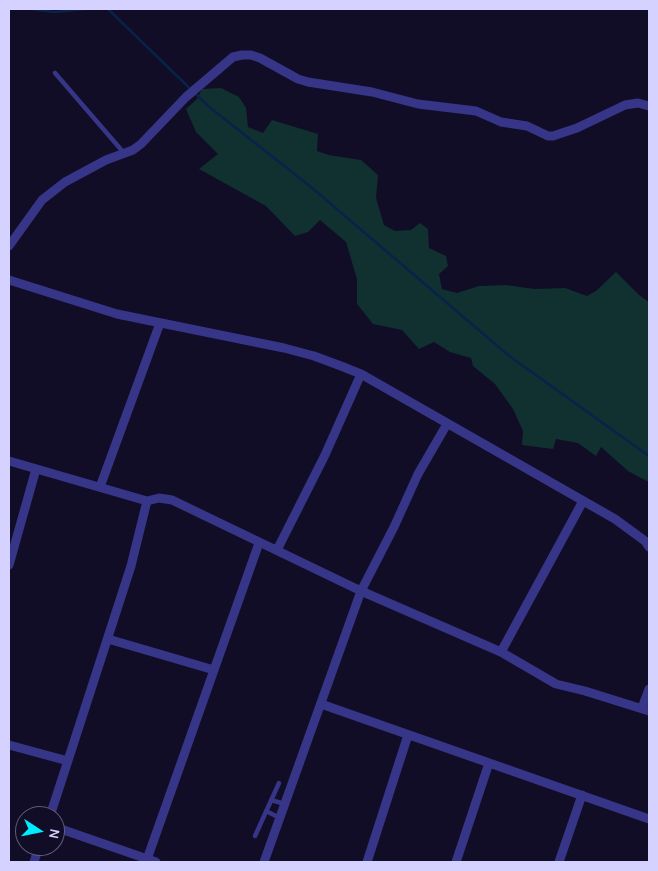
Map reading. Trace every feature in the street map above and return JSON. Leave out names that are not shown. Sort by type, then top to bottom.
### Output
[{"type":"street","points":[[9,246],[42,200],[65,182],[141,144],[193,91],[233,57],[242,55],[260,58],[298,79],[308,82],[372,92],[418,104],[476,111],[501,122],[531,128],[548,136],[577,128],[625,105],[638,103],[649,106]]},
{"type":"street","points":[[9,280],[117,314],[192,328],[314,356],[361,374],[615,520],[646,541],[649,547]]},
{"type":"street","points":[[100,487],[160,323]]},
{"type":"street","points":[[277,550],[325,455],[361,374]]},
{"type":"street","points":[[264,862],[361,592],[418,474],[447,424]]},
{"type":"street","points":[[9,461],[147,501],[159,498],[172,500],[361,592],[501,652],[556,684],[646,709],[649,690]]},
{"type":"street","points":[[9,565],[36,469]]},
{"type":"street","points":[[53,806],[131,566],[147,501]]},
{"type":"street","points":[[501,652],[583,501]]},
{"type":"street","points":[[65,831],[150,861],[259,543]]},
{"type":"street","points":[[108,639],[214,670]]},
{"type":"street","points":[[321,704],[649,819]]},
{"type":"street","points":[[367,862],[408,735]]},
{"type":"street","points":[[9,745],[68,761]]},
{"type":"street","points":[[456,862],[489,763]]},
{"type":"street","points":[[559,862],[582,796]]},
{"type":"lane","points":[[55,73],[124,154]]},
{"type":"lane","points":[[255,836],[279,783]]},
{"type":"lane","points":[[271,800],[285,804]]},
{"type":"lane","points":[[266,811],[280,818]]},
{"type":"green space","points":[[221,88],[239,97],[246,108],[248,127],[263,133],[272,120],[318,134],[317,151],[329,155],[361,160],[378,175],[376,198],[384,225],[395,231],[411,230],[420,223],[428,229],[429,248],[446,256],[448,266],[439,274],[442,289],[457,293],[479,286],[506,285],[534,289],[565,288],[587,296],[596,291],[616,272],[639,295],[649,302],[649,482],[628,471],[601,447],[596,456],[578,443],[556,439],[553,449],[522,445],[523,431],[513,409],[495,384],[473,366],[471,358],[450,352],[434,342],[419,349],[402,330],[373,324],[357,304],[357,279],[346,242],[320,220],[308,232],[295,236],[266,206],[199,169],[218,154],[196,132],[186,109],[197,99],[202,89]]},
{"type":"waterway","points":[[32,9],[54,12],[85,9]]},
{"type":"waterway","points":[[108,9],[208,106],[311,187],[508,355],[649,456]]}]
